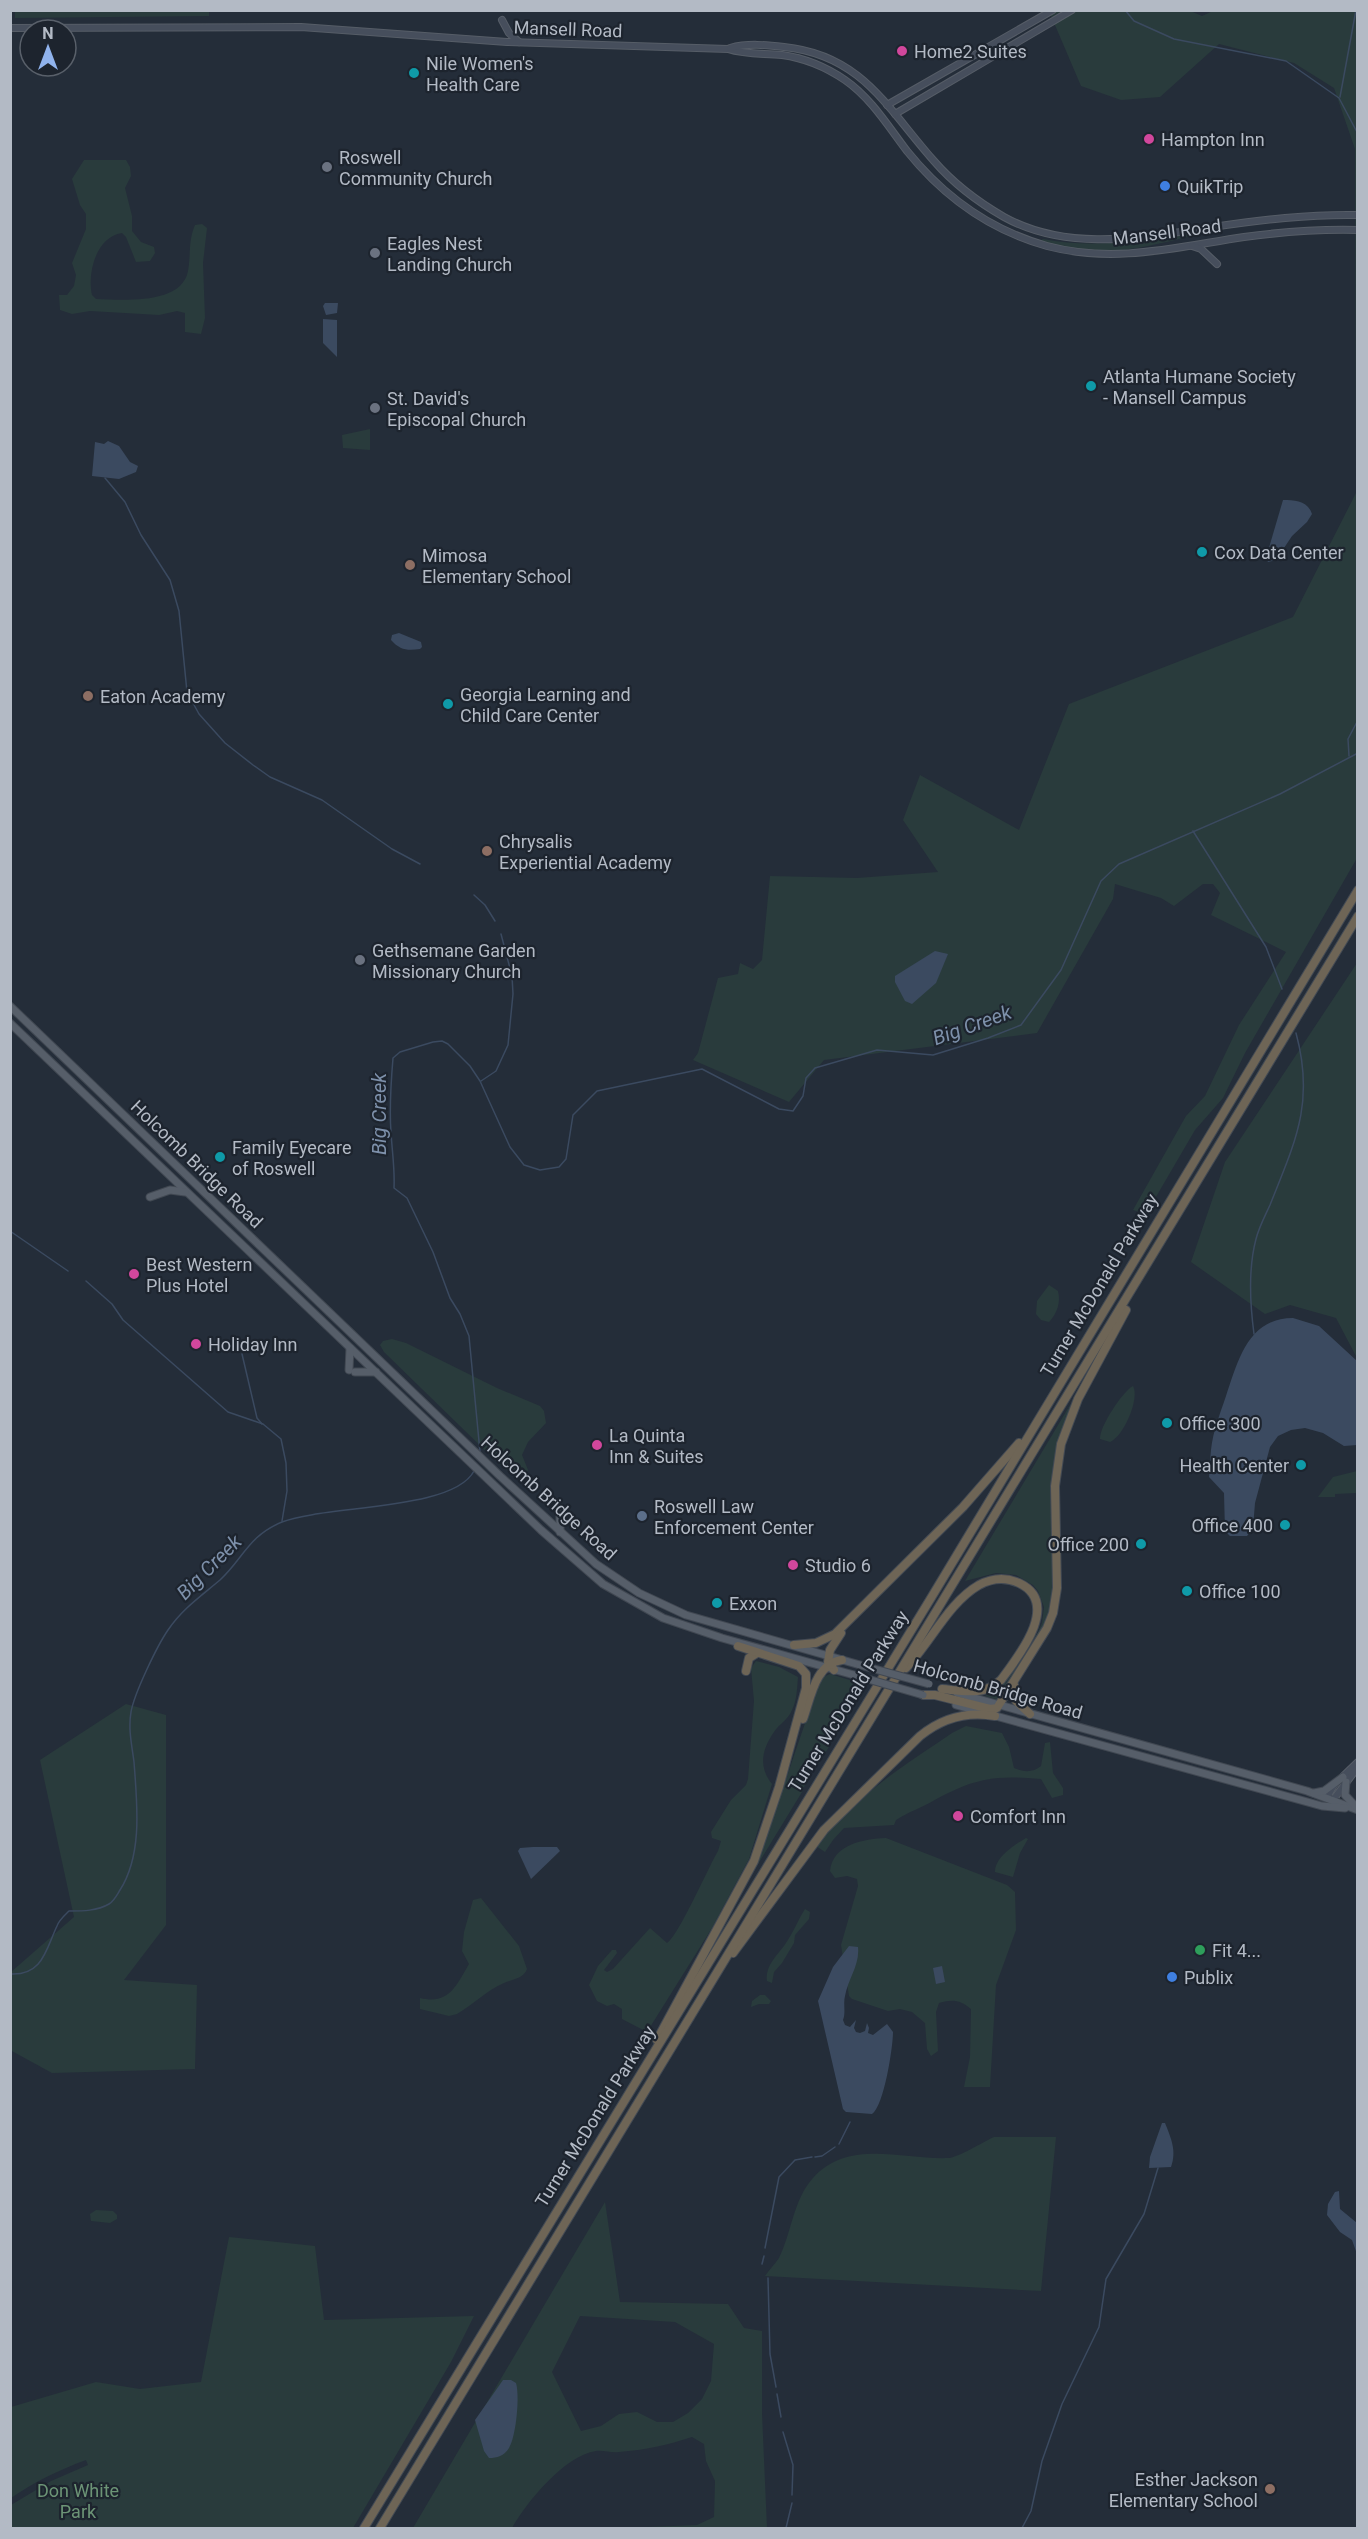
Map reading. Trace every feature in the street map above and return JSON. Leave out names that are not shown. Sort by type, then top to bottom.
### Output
[{"type":"highway","name":"Turner McDonald Parkway","points":[[364,2529],[932,1598],[1035,1423],[1358,890]]},
{"type":"highway","name":"Turner McDonald Parkway","points":[[380,2529],[1358,916]]},
{"type":"highway","points":[[923,1695],[935,1695],[992,1709],[1000,1705],[1047,1628],[1055,1605],[1057,1579],[1054,1486],[1061,1444],[1084,1387],[1175,1220]]},
{"type":"highway","points":[[794,1646],[816,1643],[830,1638],[848,1622],[983,1486],[1035,1423]]},
{"type":"highway","points":[[895,1679],[915,1658],[959,1602],[973,1589],[985,1582],[999,1579],[1014,1581],[1028,1588],[1037,1603],[1037,1620],[1002,1679],[992,1687],[980,1691],[942,1689]]},
{"type":"highway","points":[[647,2063],[665,2022],[751,1869],[816,1680],[829,1664],[848,1622]]},
{"type":"highway","points":[[738,1646],[795,1664],[804,1671],[807,1679],[779,1787]]},
{"type":"highway","points":[[746,1671],[749,1658],[757,1653]]},
{"type":"highway","points":[[829,1664],[842,1660]]},
{"type":"highway","points":[[1016,1678],[1013,1688],[1014,1697],[1019,1705],[1030,1714]]},
{"type":"highway","points":[[724,1962],[746,1938],[824,1830],[917,1739],[937,1724],[953,1718],[970,1714],[995,1716]]},
{"type":"main road","points":[[887,105],[1053,10]]},
{"type":"main road","points":[[895,114],[1072,10]]},
{"type":"main road","points":[[502,20],[508,33],[519,42]]},
{"type":"main road","name":"Mansell Road","points":[[10,28],[301,27],[519,42],[728,49],[743,54],[798,58],[845,80],[868,100],[921,167],[947,194],[990,224],[1020,237],[1067,251],[1100,255],[1136,254],[1263,235],[1358,230]]},
{"type":"main road","name":"Mansell Road","points":[[728,49],[743,45],[775,45],[810,51],[825,56],[861,76],[935,162],[961,188],[1005,217],[1032,228],[1083,238],[1120,240],[1272,219],[1358,215]]},
{"type":"main road","points":[[1191,245],[1201,249],[1217,264]]},
{"type":"main road","name":"Holcomb Bridge Road","points":[[10,1006],[500,1476],[610,1575],[654,1601],[702,1620],[794,1646],[854,1675],[1322,1806],[1358,1810]]},
{"type":"main road","name":"Holcomb Bridge Road","points":[[10,1023],[563,1551],[603,1584],[663,1618],[723,1638],[829,1664]]},
{"type":"main road","points":[[150,1197],[173,1190],[188,1192]]},
{"type":"main road","points":[[350,1348],[352,1371],[376,1372]]},
{"type":"main road","points":[[560,1511],[560,1532]]},
{"type":"main road","points":[[723,1638],[738,1646]]},
{"type":"main road","name":"Holcomb Bridge Road","points":[[842,1660],[1314,1793],[1348,1808]]},
{"type":"main road","points":[[1330,1799],[1344,1779],[1358,1765]]},
{"type":"main road","points":[[1314,1793],[1324,1791],[1344,1779]]},
{"type":"main road","points":[[1344,1779],[1345,1795],[1358,1810]]},
{"type":"green space","points":[[15,10],[209,10],[209,16],[15,18]]},
{"type":"green space","points":[[1188,10],[1202,16],[1215,10],[1357,11],[1357,858],[1245,1053],[1223,1098],[1195,1130],[1146,1214],[1133,1210],[1186,1116],[1205,1096],[1239,1025],[1286,952],[1211,915],[1220,893],[1213,884],[1203,884],[1174,906],[1161,898],[1115,884],[1113,899],[1037,1033],[824,1060],[789,1102],[693,1060],[698,1053],[718,978],[738,974],[740,963],[753,969],[762,960],[770,876],[857,878],[938,872],[903,820],[920,775],[1019,830],[1069,704],[1293,617],[1356,493],[1355,149],[1334,88],[1294,63],[1219,44],[1160,97],[1121,100],[1081,86],[1049,11]]},
{"type":"green space","points":[[84,160],[126,160],[131,176],[125,188],[132,216],[132,231],[141,242],[154,247],[155,253],[150,261],[136,262],[126,237],[122,233],[113,236],[106,241],[95,257],[91,277],[92,295],[96,299],[135,300],[163,295],[175,290],[183,282],[188,271],[190,242],[195,225],[202,224],[207,228],[203,263],[205,318],[201,334],[185,332],[185,313],[177,311],[159,315],[90,311],[72,314],[60,310],[59,295],[67,295],[74,286],[76,275],[72,263],[86,229],[86,214],[80,205],[72,179]]},
{"type":"green space","points":[[1197,232],[1199,234],[1139,248],[1120,250],[1081,250],[1040,241],[1043,239],[1081,243],[1120,242]]},
{"type":"green space","points":[[370,429],[370,450],[343,448],[342,435]]},
{"type":"green space","points":[[1357,963],[1357,1358],[1336,1318],[1290,1305],[1265,1314],[1191,1262],[1225,1162]]},
{"type":"green space","points":[[1049,1285],[1058,1291],[1059,1304],[1049,1322],[1041,1320],[1036,1314],[1037,1301]]},
{"type":"green space","points":[[392,1339],[406,1343],[497,1388],[540,1406],[544,1411],[546,1423],[528,1442],[522,1455],[528,1470],[524,1477],[519,1480],[499,1464],[384,1352],[380,1345],[383,1341]]},
{"type":"green space","points":[[1133,1386],[1134,1399],[1125,1425],[1110,1442],[1100,1439],[1103,1426],[1112,1410]]},
{"type":"green space","points":[[1070,1405],[1072,1406],[1059,1447],[1055,1592],[1047,1622],[999,1700],[985,1696],[1006,1682],[1038,1632],[1044,1607],[1033,1585],[1016,1575],[996,1573],[965,1581]]},
{"type":"green space","points":[[1357,1471],[1357,1493],[1318,1497],[1333,1477]]},
{"type":"green space","points":[[756,1661],[779,1667],[798,1677],[792,1710],[774,1732],[764,1751],[763,1765],[772,1784],[749,1859],[712,1928],[647,2032],[622,2019],[622,2009],[614,2004],[607,2006],[597,2001],[589,1985],[598,1966],[612,1950],[616,1950],[617,1953],[604,1970],[607,1972],[613,1969],[650,1928],[667,1943],[693,1901],[721,1841],[712,1838],[711,1832],[731,1800],[746,1785],[748,1779],[754,1701],[751,1668]]},
{"type":"green space","points":[[830,1674],[866,1685],[818,1765],[811,1770],[802,1792],[752,1874],[818,1685],[821,1678]]},
{"type":"green space","points":[[126,1704],[166,1715],[166,1925],[124,1980],[197,1985],[195,2069],[52,2073],[10,2050],[11,1972],[74,1917],[40,1760]]},
{"type":"green space","points":[[966,1726],[1002,1733],[1009,1747],[1014,1768],[1021,1770],[1031,1771],[1041,1766],[1045,1743],[1050,1742],[1053,1773],[1063,1788],[1063,1795],[1052,1798],[1041,1779],[985,1780],[948,1793],[901,1817],[894,1825],[844,1828],[825,1852],[816,1846],[863,1797],[914,1759]]},
{"type":"green space","points":[[886,1838],[1007,1885],[1015,1892],[1016,1930],[996,1985],[990,2087],[964,2087],[970,2057],[971,2009],[967,2006],[956,2001],[939,2003],[936,2012],[938,2051],[931,2056],[927,2049],[925,2023],[912,2012],[900,2009],[888,2011],[849,1996],[841,1945],[858,1886],[857,1879],[847,1876],[835,1878],[830,1871],[832,1862],[843,1849],[851,1845]]},
{"type":"green space","points":[[1026,1838],[1028,1839],[1020,1853],[1013,1877],[995,1872],[1002,1856]]},
{"type":"green space","points":[[481,1898],[519,1946],[527,1969],[520,1977],[492,1990],[457,2014],[449,2016],[420,2009],[420,1998],[438,1999],[445,1996],[455,1986],[469,1964],[462,1951],[464,1932],[473,1900]]},
{"type":"green space","points":[[805,1909],[810,1912],[809,1919],[795,1935],[794,1943],[774,1972],[772,1983],[767,1981],[770,1965],[789,1939]]},
{"type":"green space","points":[[760,1995],[765,1995],[771,2001],[769,2004],[751,2007],[752,2001]]},
{"type":"green space","points":[[994,2137],[1056,2137],[1041,2291],[765,2276],[779,2258],[806,2187],[827,2166],[843,2158],[860,2155],[949,2158]]},
{"type":"green space","points":[[605,2202],[620,2302],[728,2304],[744,2328],[762,2331],[762,2413],[767,2528],[622,2528],[697,2525],[714,2517],[715,2481],[706,2461],[704,2444],[692,2437],[647,2448],[616,2452],[596,2451],[584,2454],[559,2471],[548,2482],[512,2528],[413,2528]],"holes":[[[580,2316],[675,2322],[714,2344],[711,2381],[702,2399],[688,2413],[673,2422],[657,2422],[637,2412],[619,2414],[601,2426],[581,2431],[552,2372]]]},
{"type":"green space","points":[[96,2210],[113,2211],[117,2219],[110,2223],[91,2221],[90,2214]]},
{"type":"green space","name":"Don White Park","points":[[229,2237],[315,2246],[324,2320],[474,2316],[451,2362],[353,2528],[11,2528],[11,2505],[51,2481],[88,2465],[86,2460],[66,2468],[11,2498],[11,2407],[96,2382],[140,2389],[201,2382]]},
{"type":"water","points":[[325,303],[338,303],[337,313],[326,315],[323,306]]},
{"type":"water","points":[[323,319],[337,320],[337,357],[323,343]]},
{"type":"water","points":[[108,441],[119,446],[130,462],[138,466],[136,472],[119,479],[92,476],[95,442],[104,444]]},
{"type":"water","points":[[1283,500],[1304,504],[1312,514],[1292,536],[1276,560],[1268,562],[1266,558]]},
{"type":"water","points":[[399,633],[421,642],[422,647],[411,650],[398,646],[391,640],[392,635]]},
{"type":"water","points":[[935,951],[948,954],[936,983],[912,1004],[905,1001],[895,982],[895,976]]},
{"type":"water","points":[[1293,1318],[1319,1326],[1357,1361],[1357,1445],[1344,1446],[1323,1433],[1305,1428],[1291,1430],[1278,1436],[1270,1447],[1255,1503],[1253,1528],[1247,1536],[1230,1536],[1225,1531],[1224,1493],[1209,1477],[1215,1429],[1235,1369],[1247,1344],[1265,1325]]},
{"type":"water","points":[[557,1847],[560,1851],[531,1879],[518,1851],[520,1848]]},
{"type":"water","points":[[849,1946],[858,1947],[858,1954],[845,1996],[843,2020],[845,2025],[850,2027],[856,2020],[854,2028],[860,2033],[865,2031],[867,2023],[868,2033],[873,2035],[887,2024],[893,2032],[884,2088],[872,2114],[846,2112],[843,2109],[818,2001],[833,1967]]},
{"type":"water","points":[[942,1966],[945,1982],[936,1984],[933,1968]]},
{"type":"water","points":[[1162,2123],[1165,2123],[1171,2139],[1173,2161],[1171,2167],[1149,2168],[1150,2157]]},
{"type":"water","points":[[1339,2191],[1340,2209],[1357,2223],[1357,2254],[1352,2240],[1340,2232],[1327,2215],[1328,2204],[1335,2192]]},
{"type":"water","points":[[503,2380],[516,2383],[518,2397],[515,2426],[507,2451],[495,2458],[489,2458],[484,2451],[475,2420]]},
{"type":"waterway","points":[[1125,10],[1134,21],[1174,39],[1286,61],[1339,98],[1358,134]]},
{"type":"waterway","points":[[1340,97],[1356,10]]},
{"type":"waterway","points":[[105,478],[125,502],[141,535],[170,580],[179,611],[187,692],[199,714],[225,743],[270,777],[322,800],[392,849],[420,864]]},
{"type":"waterway","points":[[1349,756],[1348,739],[1358,720]]},
{"type":"waterway","name":"Big Creek","points":[[480,1452],[469,1336],[407,1198],[394,1188],[390,1123],[391,1095],[393,1058],[400,1052],[433,1042],[442,1041],[448,1044],[470,1066],[480,1081],[510,1147],[524,1165],[540,1170],[559,1167],[566,1159],[573,1115],[597,1091],[702,1069],[779,1109],[793,1111],[803,1096],[806,1078],[815,1068],[877,1050],[933,1055],[1021,1025],[1061,970],[1101,881],[1119,864],[1280,794],[1358,753]]},
{"type":"waterway","points":[[1193,831],[1266,947],[1282,989]]},
{"type":"waterway","points":[[474,895],[485,905],[495,921]]},
{"type":"waterway","points":[[481,1081],[496,1071],[508,1045],[513,994],[512,976],[501,934]]},
{"type":"waterway","points":[[1254,1334],[1250,1286],[1253,1250],[1294,1141],[1303,1102],[1301,1058],[1296,1033]]},
{"type":"waterway","points":[[10,1231],[68,1271]]},
{"type":"waterway","points":[[86,1281],[112,1304],[123,1320],[228,1412],[263,1424],[281,1439],[286,1463],[287,1491],[282,1521]]},
{"type":"waterway","points":[[242,1354],[257,1418],[262,1424]]},
{"type":"waterway","name":"Big Creek","points":[[10,1974],[30,1971],[36,1966],[46,1952],[58,1924],[69,1911],[85,1911],[109,1904],[117,1896],[127,1876],[132,1861],[137,1828],[130,1731],[131,1712],[136,1694],[152,1658],[179,1616],[220,1580],[261,1534],[282,1522],[327,1512],[415,1500],[441,1493],[461,1484],[474,1471]]},
{"type":"waterway","points":[[839,2144],[850,2122]]},
{"type":"waterway","points":[[815,2157],[822,2156],[835,2147]]},
{"type":"waterway","points":[[765,2248],[779,2177],[795,2160],[812,2157]]},
{"type":"waterway","points":[[1022,2528],[1031,2511],[1042,2461],[1062,2404],[1099,2327],[1106,2279],[1144,2214],[1158,2168]]},
{"type":"waterway","points":[[762,2264],[764,2256]]},
{"type":"waterway","points":[[768,2278],[770,2354],[776,2387]]},
{"type":"waterway","points":[[777,2394],[781,2417]]},
{"type":"waterway","points":[[783,2432],[793,2465],[792,2495]]},
{"type":"waterway","points":[[786,2528],[792,2503]]},
{"type":"place","name":"Home2 Suites","points":[[902,51]]},
{"type":"place","name":"Nile Women's Health Care","points":[[414,73]]},
{"type":"place","name":"Hampton Inn","points":[[1149,139]]},
{"type":"place","name":"Roswell Community Church","points":[[327,167]]},
{"type":"place","name":"QuikTrip","points":[[1165,186]]},
{"type":"place","name":"Eagles Nest Landing Church","points":[[375,253]]},
{"type":"place","name":"Atlanta Humane Society - Mansell Campus","points":[[1091,386]]},
{"type":"place","name":"St. David's Episcopal Church","points":[[375,408]]},
{"type":"place","name":"Cox Data Center","points":[[1202,552]]},
{"type":"place","name":"Mimosa Elementary School","points":[[410,565]]},
{"type":"place","name":"Eaton Academy","points":[[88,696]]},
{"type":"place","name":"Georgia Learning and Child Care Center","points":[[448,704]]},
{"type":"place","name":"Chrysalis Experiential Academy","points":[[487,851]]},
{"type":"place","name":"Gethsemane Garden Missionary Church","points":[[360,960]]},
{"type":"place","name":"Family Eyecare of Roswell","points":[[220,1157]]},
{"type":"place","name":"Best Western Plus Hotel","points":[[134,1274]]},
{"type":"place","name":"Holiday Inn","points":[[196,1344]]},
{"type":"place","name":"Office 300","points":[[1167,1423]]},
{"type":"place","name":"La Quinta Inn & Suites","points":[[597,1445]]},
{"type":"place","name":"Health Center","points":[[1301,1465]]},
{"type":"place","name":"Roswell Law Enforcement Center","points":[[642,1516]]},
{"type":"place","name":"Office 400","points":[[1285,1525]]},
{"type":"place","name":"Office 200","points":[[1141,1544]]},
{"type":"place","name":"Studio 6","points":[[793,1565]]},
{"type":"place","name":"Office 100","points":[[1187,1591]]},
{"type":"place","name":"Exxon","points":[[717,1603]]},
{"type":"place","name":"Comfort Inn","points":[[958,1816]]},
{"type":"place","name":"Fit 4...","points":[[1200,1950]]},
{"type":"place","name":"Publix","points":[[1172,1977]]},
{"type":"place","name":"Esther Jackson Elementary School","points":[[1270,2489]]}]
